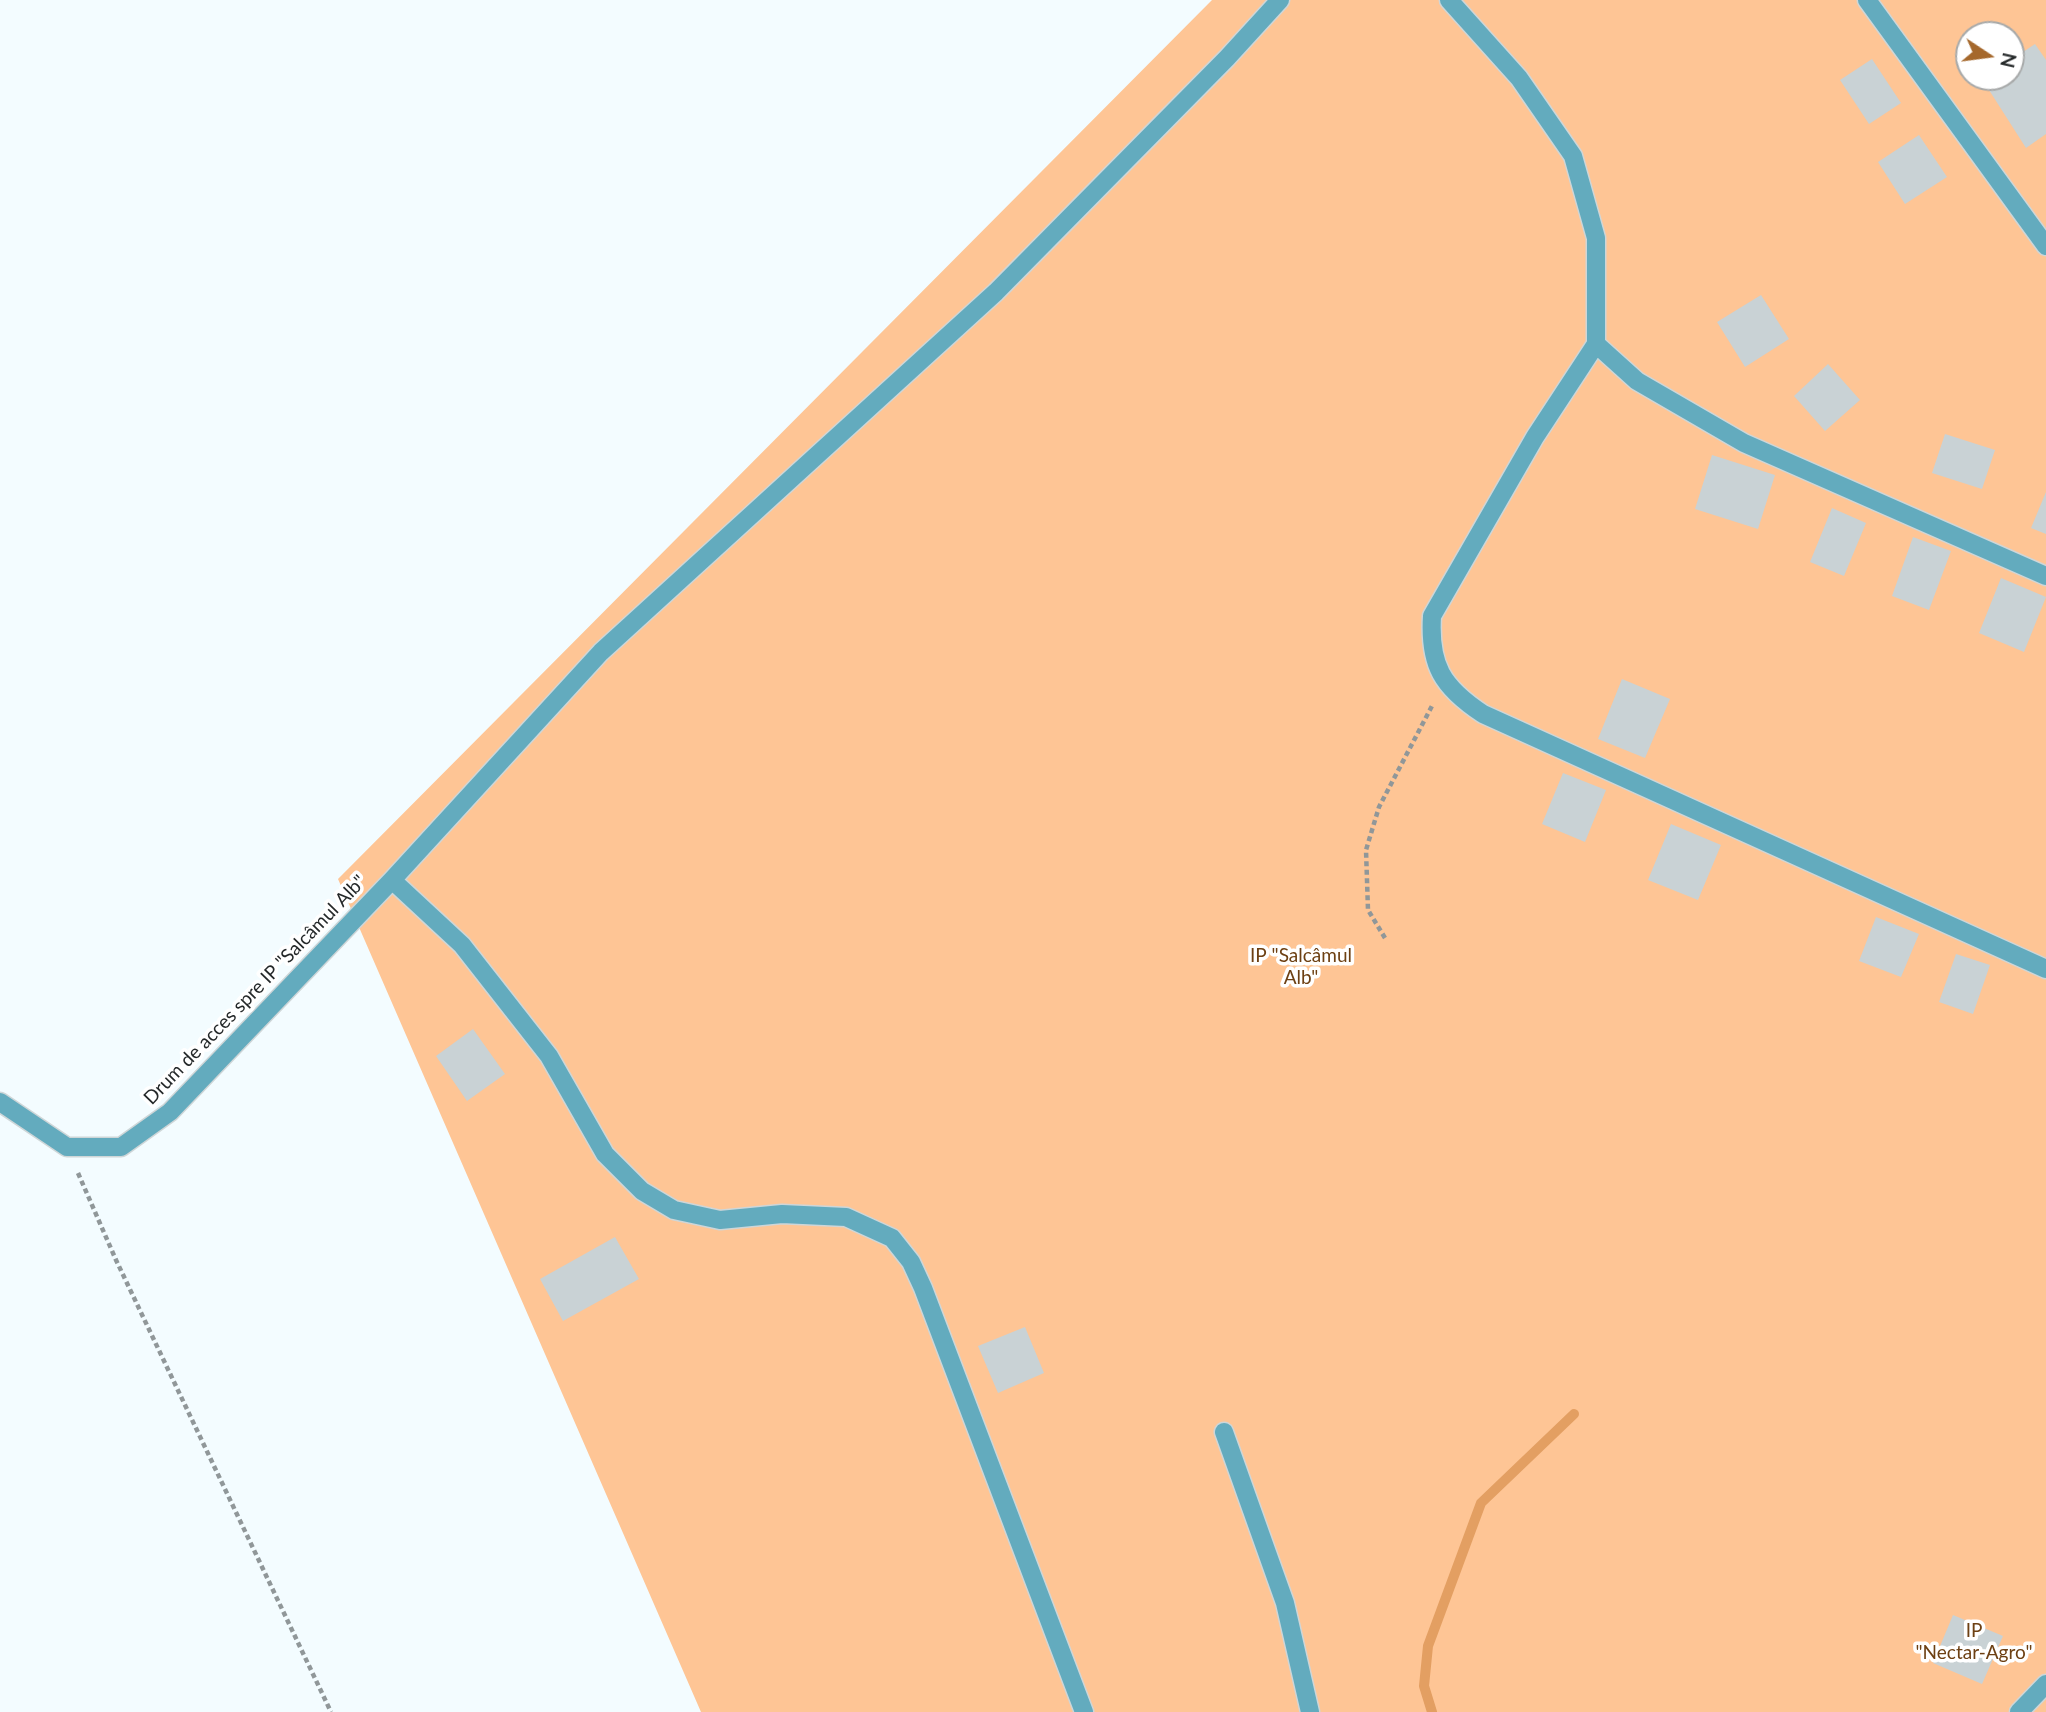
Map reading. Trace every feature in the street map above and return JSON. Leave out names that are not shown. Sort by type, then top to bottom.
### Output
[{"type":"street","name":"Drum de acces spre IP \"Salcâmul Alb\"","points":[[67,1147],[121,1147],[170,1112],[392,880],[601,652],[996,292],[1227,58],[1280,0]]},
{"type":"street","points":[[1449,0],[1519,78],[1573,156],[1596,238],[1596,344],[1535,437],[1432,616],[1430,647],[1446,683],[1464,701],[1483,714],[2046,969]]},
{"type":"street","points":[[1867,0],[2046,246]]},
{"type":"street","points":[[1596,344],[1637,381],[1744,443],[2046,576]]},
{"type":"street","points":[[392,880],[462,944],[549,1056],[606,1154],[642,1191],[674,1210],[720,1220],[782,1214],[846,1217],[892,1238],[911,1262],[923,1288],[1084,1712]]},
{"type":"street","points":[[0,1102],[67,1147]]},
{"type":"street","points":[[1224,1432],[1285,1603],[1310,1712]]},
{"type":"street","points":[[2020,1712],[2046,1684]]},
{"type":"path","points":[[1385,938],[1368,910],[1366,850],[1379,807],[1421,723],[1446,683]]},
{"type":"path","points":[[67,1147],[116,1260],[331,1712]]},
{"type":"green space","name":"IP \"Salcâmul Alb\"","points":[[1212,0],[2046,0],[2046,1712],[701,1712],[338,879]]},
{"type":"building","points":[[2035,44],[2046,60],[2046,134],[2026,148],[1990,91],[2025,91],[2025,51]]},
{"type":"building","points":[[1872,59],[1901,103],[1869,124],[1840,80]]},
{"type":"building","points":[[1919,135],[1947,177],[1905,204],[1878,162]]},
{"type":"building","points":[[1761,295],[1789,339],[1745,367],[1717,322]]},
{"type":"building","points":[[1828,364],[1860,400],[1825,431],[1794,396]]},
{"type":"building","points":[[1945,434],[1995,450],[1982,489],[1932,473]]},
{"type":"building","points":[[1712,455],[1775,475],[1758,529],[1695,509]]},
{"type":"building","points":[[2046,492],[2046,534],[2031,528]]},
{"type":"building","points":[[1832,508],[1866,523],[1844,576],[1810,562]]},
{"type":"building","points":[[1913,537],[1951,551],[1929,610],[1892,596]]},
{"type":"building","points":[[2001,578],[2046,597],[2024,652],[1979,633]]},
{"type":"building","points":[[1622,679],[1670,699],[1645,758],[1598,739]]},
{"type":"building","points":[[1563,773],[1606,790],[1585,842],[1542,824]]},
{"type":"building","points":[[1671,824],[1721,845],[1698,900],[1648,880]]},
{"type":"building","points":[[1876,917],[1919,934],[1901,977],[1859,961]]},
{"type":"building","points":[[1956,954],[1990,965],[1973,1014],[1939,1002]]},
{"type":"building","points":[[473,1029],[505,1074],[467,1101],[436,1056]]},
{"type":"building","points":[[615,1237],[639,1279],[563,1321],[540,1279]]},
{"type":"building","points":[[1025,1327],[1044,1373],[998,1393],[978,1346]]},
{"type":"building","points":[[1953,1615],[2003,1636],[1982,1684],[1933,1663]]},
{"type":"waterway","points":[[1432,1712],[1424,1686],[1428,1646],[1481,1503],[1574,1414]]},
{"type":"park label","name":"IP \"Nectar-Agro\"","points":[[1974,1642]]}]
